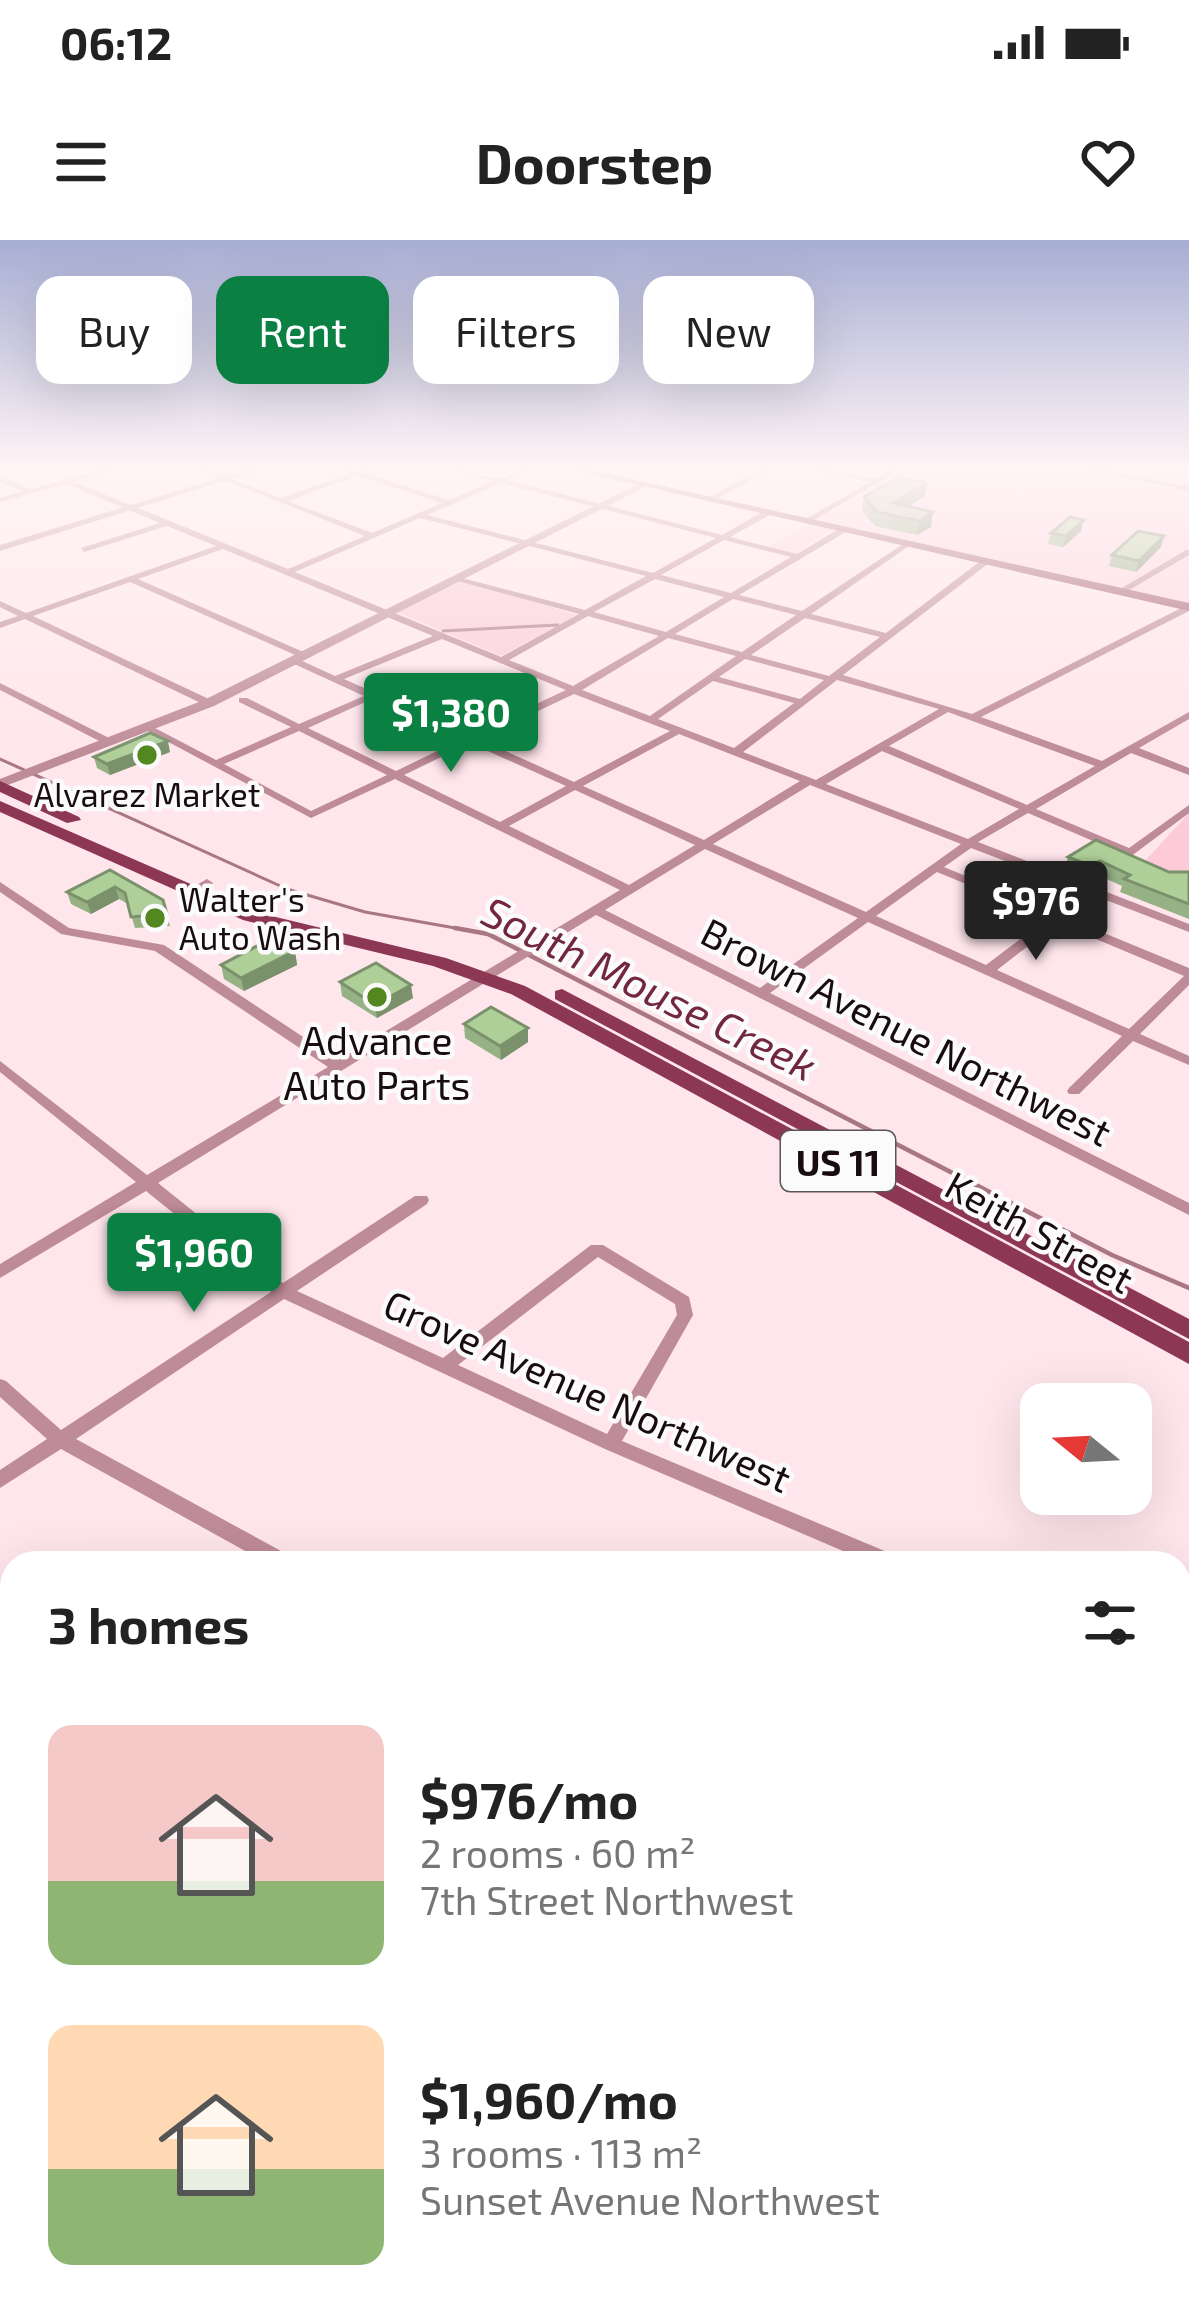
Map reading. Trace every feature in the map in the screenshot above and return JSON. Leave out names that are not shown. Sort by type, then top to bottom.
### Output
[{"type":"main road","points":[[991,562],[1189,607]]},
{"type":"main road","name":"Keith Street","points":[[5,783],[249,916],[492,972],[558,1010],[1189,1330]]},
{"type":"main road","name":"Keith Street","points":[[0,806],[199,888]]},
{"type":"main road","name":"Keith Street","points":[[840,1151],[1189,1354]]},
{"type":"street","points":[[0,625],[179,562]]},
{"type":"street","points":[[265,562],[574,690],[1189,928]]},
{"type":"street","points":[[290,572],[313,562]]},
{"type":"street","points":[[5,783],[209,703],[488,562]]},
{"type":"street","points":[[591,562],[886,636]]},
{"type":"street","points":[[502,660],[680,562]]},
{"type":"street","points":[[149,729],[311,814],[574,690],[792,562]]},
{"type":"street","points":[[650,720],[879,562]]},
{"type":"street","points":[[735,753],[985,562]]},
{"type":"street","points":[[1121,591],[1172,562]]},
{"type":"street","points":[[457,578],[947,708],[1103,765]]},
{"type":"street","points":[[131,579],[369,697],[1189,1061]]},
{"type":"street","points":[[0,604],[209,703]]},
{"type":"street","points":[[973,717],[1189,607]]},
{"type":"street","points":[[333,680],[442,635]]},
{"type":"street","points":[[712,678],[801,702]]},
{"type":"street","points":[[0,686],[111,743]]},
{"type":"street","points":[[216,764],[369,697]]},
{"type":"street","points":[[243,700],[628,889]]},
{"type":"street","points":[[0,1272],[700,845],[885,748],[947,708]]},
{"type":"street","points":[[760,994],[971,842],[1188,716]]},
{"type":"street","points":[[502,825],[678,730]]},
{"type":"street","points":[[885,748],[1130,853],[1189,808]]},
{"type":"street","points":[[1131,749],[1189,772]]},
{"type":"street","points":[[935,867],[1189,976],[1074,1091]]},
{"type":"street","points":[[0,886],[65,932],[160,949],[338,1067]]},
{"type":"street","points":[[987,971],[1091,891]]},
{"type":"street","name":"Brown Avenue Northwest","points":[[596,910],[1188,1207]]},
{"type":"street","name":"Grove Avenue Northwest","points":[[0,1065],[280,1290],[610,1444],[864,1551]]},
{"type":"street","points":[[0,1480],[421,1200]]},
{"type":"street","points":[[445,1366],[597,1249],[683,1301],[685,1315],[610,1444]]},
{"type":"street","points":[[0,1386],[59,1439],[263,1551]]},
{"type":"shaded area","points":[[995,562],[1189,562],[1189,606]]},
{"type":"shaded area","points":[[460,581],[577,615],[501,656],[397,612]]},
{"type":"shaded area","points":[[1189,813],[1189,879],[1145,861]]},
{"type":"building","points":[[150,733],[168,741],[107,764],[94,757]]},
{"type":"building","points":[[1096,840],[1169,872],[1189,872],[1189,904],[1124,879],[1130,875],[1100,861],[1091,866],[1068,857]]},
{"type":"building","points":[[110,870],[163,900],[167,914],[131,917],[125,893],[115,887],[87,902],[67,892]]},
{"type":"building","points":[[272,938],[295,951],[241,978],[221,965]]},
{"type":"building","points":[[376,963],[411,985],[375,1005],[340,982]]},
{"type":"building","points":[[491,1007],[528,1028],[500,1046],[464,1024]]},
{"type":"waterway","points":[[443,631],[558,625]]},
{"type":"waterway","name":"South Mouse Creek","points":[[0,759],[287,889],[365,912],[472,931]]},
{"type":"waterway","name":"South Mouse Creek","points":[[455,928],[488,934],[1112,1255],[1189,1288]]},
{"type":"place","name":"Alvarez Market","points":[[147,755]]},
{"type":"place","name":"Walter's Auto Wash","points":[[155,918]]},
{"type":"place","name":"Advance Auto Parts","points":[[377,997]]}]
